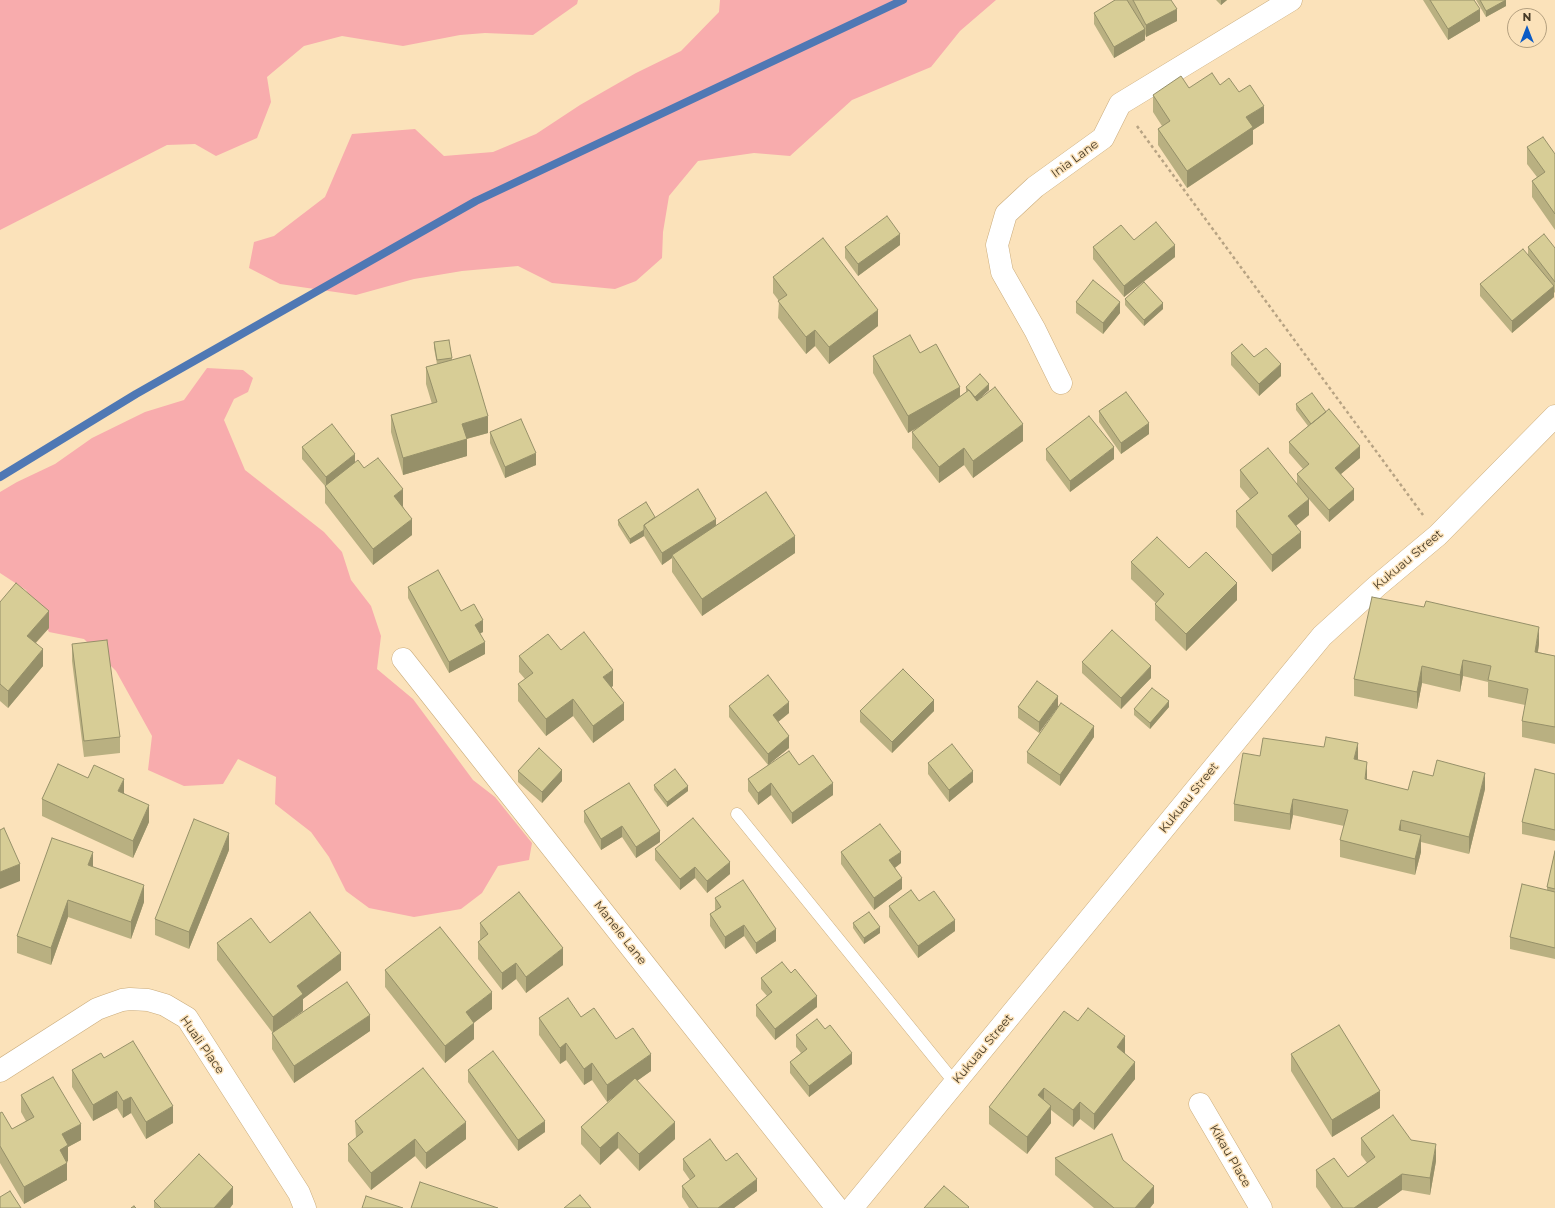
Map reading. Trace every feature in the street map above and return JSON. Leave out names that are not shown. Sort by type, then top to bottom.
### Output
[{"type":"street","points":[[1120,104],[1291,0]]},
{"type":"street","name":"Inia Lane","points":[[1061,383],[1035,330],[1002,272],[998,245],[1006,214],[1035,187],[1103,138],[1120,104]]},
{"type":"street","name":"Kukuau Street","points":[[852,1208],[1322,636],[1377,586],[1438,536],[1555,416]]},
{"type":"street","name":"Manele Lane","points":[[404,659],[838,1208]]},
{"type":"street","name":"Huali Place","points":[[0,1071],[97,1009],[122,1000],[148,1000],[165,1005],[186,1018],[299,1192],[305,1208]]},
{"type":"street","name":"Kikau Place","points":[[1200,1104],[1261,1208]]},
{"type":"lane","points":[[737,814],[955,1083]]},
{"type":"path","points":[[1120,104],[1438,536]]},
{"type":"shaded area","points":[[0,0],[578,0],[577,4],[533,35],[485,33],[460,35],[403,46],[342,36],[304,46],[267,77],[271,102],[257,138],[216,156],[195,144],[167,145],[0,230]]},
{"type":"shaded area","points":[[720,0],[996,0],[960,31],[931,67],[852,100],[790,156],[754,153],[698,161],[669,196],[663,232],[662,258],[636,281],[615,289],[552,283],[518,266],[462,271],[414,279],[356,295],[280,284],[249,268],[254,242],[274,236],[325,197],[352,134],[415,129],[444,156],[493,152],[536,134],[580,105],[636,73],[681,51],[719,12]]},
{"type":"shaded area","points":[[207,368],[243,370],[253,378],[248,392],[234,399],[224,420],[245,470],[324,532],[342,552],[351,580],[371,606],[381,636],[377,669],[413,699],[473,780],[495,797],[532,843],[529,860],[498,866],[482,893],[461,909],[414,917],[369,908],[346,891],[329,857],[311,832],[275,804],[276,777],[238,759],[223,784],[184,786],[148,770],[152,736],[116,671],[84,639],[49,632],[26,590],[0,573],[0,492],[55,464],[92,438],[145,412],[184,400]]},
{"type":"building","points":[[1115,0],[1127,0],[1145,29],[1114,47],[1094,13]]},
{"type":"building","points":[[1133,0],[1171,0],[1177,9],[1146,25]]},
{"type":"building","points":[[1430,0],[1474,0],[1480,9],[1448,29]]},
{"type":"building","points":[[1480,0],[1506,0],[1486,11]]},
{"type":"building","points":[[1212,73],[1220,85],[1229,78],[1239,92],[1250,85],[1264,106],[1246,117],[1253,127],[1187,171],[1158,129],[1170,121],[1153,95],[1181,76],[1189,88]]},
{"type":"building","points":[[1543,137],[1555,154],[1555,214],[1532,181],[1545,172],[1527,147]]},
{"type":"building","points":[[887,216],[900,234],[858,264],[845,247]]},
{"type":"building","points":[[1156,222],[1175,245],[1124,286],[1093,247],[1121,225],[1134,240]]},
{"type":"building","points":[[1544,234],[1555,248],[1555,282],[1528,247]]},
{"type":"building","points":[[823,238],[878,310],[829,347],[815,330],[806,337],[778,301],[787,295],[773,277]]},
{"type":"building","points":[[1523,249],[1554,286],[1512,321],[1480,284]]},
{"type":"building","points":[[1093,280],[1120,302],[1103,323],[1076,302]]},
{"type":"building","points":[[1144,282],[1163,303],[1144,320],[1125,299]]},
{"type":"building","points":[[910,335],[920,353],[936,344],[960,387],[908,416],[873,356]]},
{"type":"building","points":[[449,340],[452,358],[437,360],[434,342]]},
{"type":"building","points":[[1242,344],[1254,357],[1266,348],[1281,364],[1259,384],[1231,353]]},
{"type":"building","points":[[470,355],[488,416],[462,424],[467,439],[403,458],[391,415],[437,402],[426,367]]},
{"type":"building","points":[[980,374],[989,384],[975,397],[966,387]]},
{"type":"building","points":[[995,387],[1023,424],[973,461],[964,448],[939,467],[912,432],[969,390],[977,401]]},
{"type":"building","points":[[1126,392],[1149,423],[1121,443],[1099,411]]},
{"type":"building","points":[[1312,393],[1326,412],[1311,424],[1296,404]]},
{"type":"building","points":[[1329,409],[1360,446],[1335,468],[1354,489],[1329,510],[1297,474],[1309,464],[1289,442]]},
{"type":"building","points":[[1089,416],[1114,447],[1070,481],[1046,449]]},
{"type":"building","points":[[521,419],[536,453],[505,467],[490,432]]},
{"type":"building","points":[[332,424],[355,454],[326,477],[302,447]]},
{"type":"building","points":[[1268,448],[1309,499],[1288,516],[1301,532],[1272,555],[1236,511],[1258,493],[1240,470]]},
{"type":"building","points":[[378,458],[403,489],[394,496],[412,519],[373,549],[325,486],[358,460],[364,468]]},
{"type":"building","points":[[698,489],[716,519],[662,553],[644,525]]},
{"type":"building","points":[[766,492],[795,536],[702,599],[672,555]]},
{"type":"building","points":[[646,502],[655,517],[644,525],[644,530],[630,539],[618,520]]},
{"type":"building","points":[[1157,537],[1189,568],[1206,552],[1237,583],[1186,634],[1155,604],[1164,594],[1131,562]]},
{"type":"building","points":[[438,570],[461,611],[474,604],[483,620],[475,625],[485,642],[449,662],[408,587]]},
{"type":"building","points":[[16,583],[49,611],[27,636],[43,649],[8,691],[0,684],[0,602]]},
{"type":"building","points":[[1372,597],[1424,607],[1426,601],[1539,627],[1535,652],[1555,656],[1555,727],[1522,721],[1528,689],[1488,680],[1491,666],[1463,660],[1460,675],[1422,666],[1417,692],[1354,679]]},
{"type":"building","points":[[1112,630],[1151,666],[1121,698],[1082,662]]},
{"type":"building","points":[[584,632],[613,670],[603,677],[624,703],[593,726],[573,699],[546,719],[518,684],[533,673],[519,656],[548,634],[561,650]]},
{"type":"building","points":[[107,640],[120,737],[84,741],[72,644]]},
{"type":"building","points":[[903,669],[934,700],[892,742],[860,711]]},
{"type":"building","points":[[768,675],[789,702],[773,715],[789,736],[768,754],[729,706]]},
{"type":"building","points":[[1037,681],[1058,696],[1039,722],[1018,707]]},
{"type":"building","points":[[1152,688],[1169,701],[1150,723],[1134,709]]},
{"type":"building","points":[[1061,703],[1094,726],[1060,775],[1027,752]]},
{"type":"building","points":[[1326,737],[1358,743],[1354,759],[1367,762],[1365,779],[1408,790],[1413,771],[1433,776],[1437,760],[1485,773],[1469,837],[1401,820],[1399,830],[1421,835],[1415,859],[1340,840],[1348,810],[1293,799],[1290,814],[1234,804],[1243,753],[1260,756],[1263,738],[1324,747]]},
{"type":"building","points":[[952,744],[973,771],[949,790],[928,763]]},
{"type":"building","points":[[539,748],[562,770],[542,792],[518,771]]},
{"type":"building","points":[[789,751],[799,765],[813,755],[833,783],[792,813],[771,783],[758,793],[748,779]]},
{"type":"building","points":[[58,764],[88,778],[94,765],[124,779],[118,791],[149,805],[133,841],[42,799]]},
{"type":"building","points":[[675,769],[688,786],[667,802],[654,785]]},
{"type":"building","points":[[1535,769],[1555,774],[1555,830],[1522,822]]},
{"type":"building","points":[[629,783],[660,831],[636,847],[622,826],[601,839],[584,811]]},
{"type":"building","points":[[693,818],[730,862],[707,881],[695,867],[680,879],[655,849]]},
{"type":"building","points":[[194,819],[229,833],[189,932],[155,919]]},
{"type":"building","points":[[880,824],[901,852],[889,860],[902,878],[874,898],[841,852]]},
{"type":"building","points":[[4,828],[20,864],[0,872],[0,830]]},
{"type":"building","points":[[52,838],[93,852],[88,865],[144,885],[131,922],[68,900],[51,948],[17,936]]},
{"type":"building","points":[[1555,851],[1555,889],[1547,887]]},
{"type":"building","points":[[743,880],[776,929],[756,943],[744,925],[725,937],[710,914],[721,907],[715,898]]},
{"type":"building","points":[[1522,884],[1555,892],[1555,948],[1510,937]]},
{"type":"building","points":[[911,890],[919,901],[934,891],[955,920],[918,946],[889,906]]},
{"type":"building","points":[[519,892],[563,948],[526,977],[516,963],[502,973],[478,942],[488,934],[480,923]]},
{"type":"building","points":[[310,912],[341,953],[297,986],[303,994],[273,1017],[217,943],[251,918],[270,943]]},
{"type":"building","points":[[869,912],[880,927],[864,938],[853,923]]},
{"type":"building","points":[[440,927],[492,992],[466,1012],[474,1023],[445,1046],[385,970]]},
{"type":"building","points":[[782,962],[791,973],[795,969],[817,996],[775,1029],[756,1005],[772,992],[761,978]]},
{"type":"building","points":[[347,982],[370,1015],[294,1066],[272,1033]]},
{"type":"building","points":[[568,998],[581,1017],[594,1008],[616,1039],[633,1028],[651,1054],[607,1085],[592,1063],[584,1069],[566,1043],[560,1048],[539,1018]]},
{"type":"building","points":[[1088,1008],[1125,1036],[1117,1047],[1135,1062],[1094,1114],[1080,1102],[1073,1110],[1044,1088],[1038,1095],[1051,1106],[1027,1137],[989,1107],[1064,1011],[1078,1021]]},
{"type":"building","points":[[817,1019],[825,1029],[830,1025],[852,1053],[809,1086],[790,1062],[807,1049],[796,1035]]},
{"type":"building","points":[[1339,1025],[1380,1091],[1332,1120],[1291,1054]]},
{"type":"building","points":[[133,1041],[173,1106],[146,1122],[131,1097],[123,1101],[117,1091],[93,1105],[72,1070],[101,1053],[104,1058]]},
{"type":"building","points":[[493,1051],[545,1121],[518,1140],[468,1070]]},
{"type":"building","points":[[423,1068],[466,1122],[426,1153],[415,1139],[371,1173],[348,1144],[363,1132],[355,1121]]},
{"type":"building","points":[[53,1077],[81,1124],[62,1134],[68,1145],[60,1150],[67,1163],[24,1187],[0,1146],[0,1113],[2,1112],[12,1129],[34,1117],[21,1095]]},
{"type":"building","points":[[635,1078],[675,1122],[639,1154],[618,1132],[600,1148],[581,1127]]},
{"type":"building","points":[[1393,1115],[1411,1140],[1436,1144],[1430,1178],[1402,1174],[1354,1208],[1343,1208],[1316,1170],[1334,1158],[1348,1177],[1375,1157],[1361,1138]]},
{"type":"building","points":[[1112,1134],[1123,1160],[1154,1186],[1135,1208],[1114,1208],[1055,1158]]},
{"type":"building","points":[[710,1139],[726,1161],[737,1153],[757,1179],[718,1208],[698,1208],[682,1186],[695,1176],[683,1159]]},
{"type":"building","points":[[199,1154],[233,1187],[214,1208],[161,1208],[154,1201]]},
{"type":"building","points":[[420,1182],[498,1208],[411,1208]]},
{"type":"building","points":[[944,1186],[969,1207],[924,1208]]},
{"type":"building","points":[[10,1191],[21,1208],[0,1208],[0,1197]]},
{"type":"building","points":[[580,1195],[591,1208],[564,1208]]},
{"type":"building","points":[[366,1196],[403,1208],[362,1208]]},
{"type":"waterway","points":[[0,477],[136,394],[476,201],[903,0]]}]
